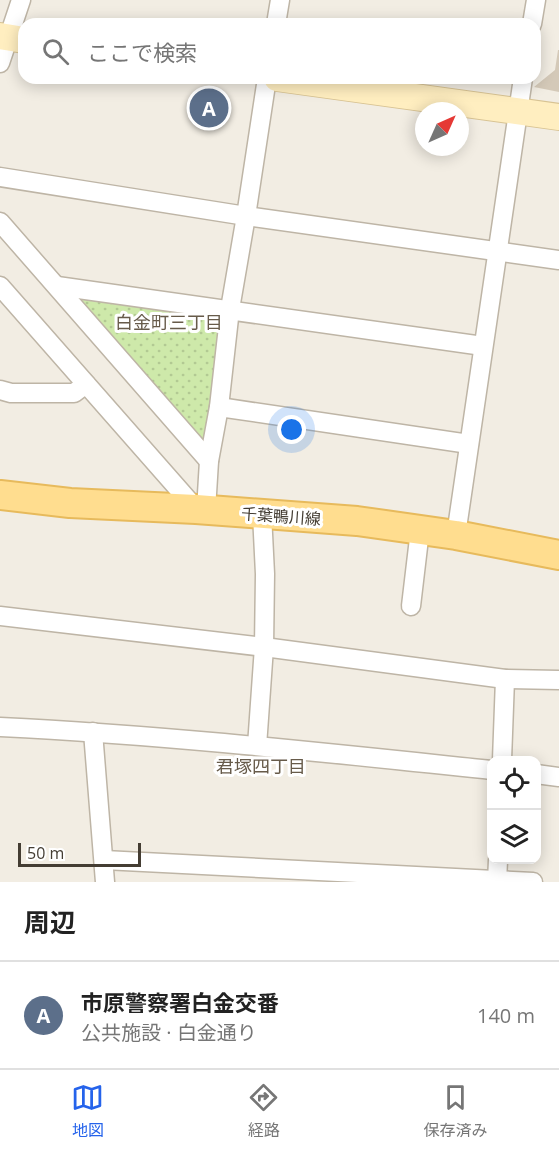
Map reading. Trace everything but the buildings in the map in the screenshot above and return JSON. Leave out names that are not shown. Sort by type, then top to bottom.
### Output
[{"type":"main road","name":"千葉鴨川線","points":[[0,495],[70,502],[357,521],[456,535],[559,555]]},
{"type":"street","points":[[0,63],[11,38],[21,0]]},
{"type":"street","points":[[277,18],[280,0]]},
{"type":"street","points":[[533,18],[536,0]]},
{"type":"street","points":[[201,509],[219,407],[230,309],[266,84]]},
{"type":"street","points":[[321,84],[559,117]]},
{"type":"street","points":[[456,535],[522,84]]},
{"type":"street","points":[[0,177],[246,216],[559,260]]},
{"type":"street","points":[[0,222],[209,461]]},
{"type":"street","points":[[0,286],[201,509]]},
{"type":"street","points":[[57,286],[483,346]]},
{"type":"street","points":[[0,390],[11,393],[74,393],[86,384]]},
{"type":"street","points":[[219,407],[469,444]]},
{"type":"street","points":[[257,746],[264,647],[265,574],[262,514]]},
{"type":"street","points":[[411,606],[420,530]]},
{"type":"street","points":[[0,616],[264,647],[505,679],[559,680]]},
{"type":"street","points":[[502,756],[505,679]]},
{"type":"street","points":[[0,727],[93,732],[257,746],[487,769]]},
{"type":"street","points":[[93,732],[105,882]]},
{"type":"street","points":[[541,775],[559,777]]},
{"type":"street","points":[[104,860],[533,882]]},
{"type":"street","points":[[497,881],[498,864]]},
{"type":"green space","points":[[57,286],[230,309],[209,461]]},
{"type":"place","name":"市原警察署白金交番","points":[[209,108]]},
{"type":"district","name":"白金町三丁目","points":[[169,322]]},
{"type":"district","name":"君塚四丁目","points":[[261,766]]}]
